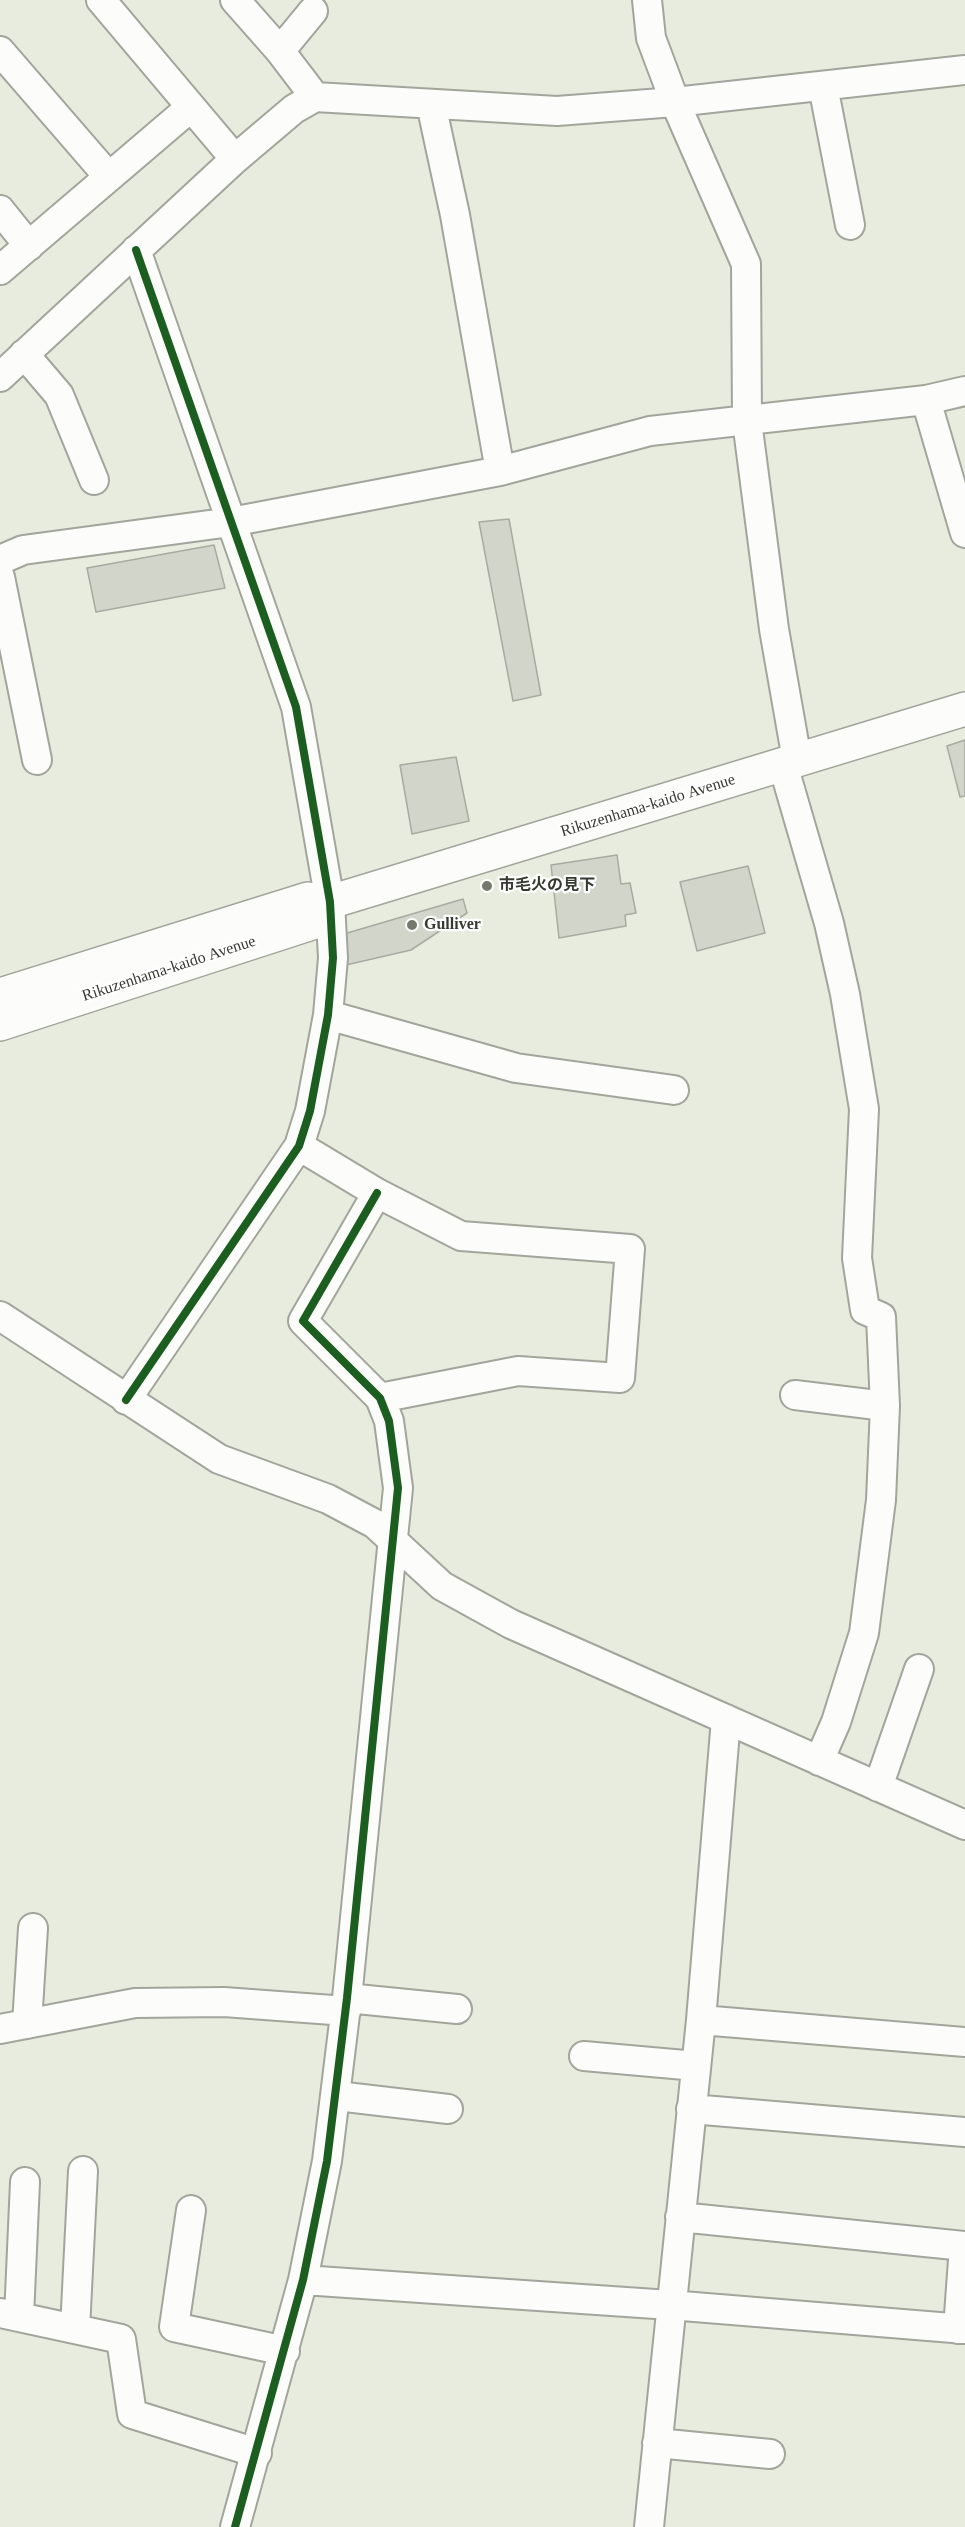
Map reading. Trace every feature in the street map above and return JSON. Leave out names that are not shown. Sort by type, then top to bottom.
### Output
[{"type":"highway","name":"Rikuzenhama-kaido Avenue","points":[[0,995],[308,899],[330,902],[965,709]]},
{"type":"highway","name":"Rikuzenhama-kaido Avenue","points":[[0,1024],[315,922],[330,902]]},
{"type":"street","points":[[101,0],[234,159]]},
{"type":"street","points":[[235,0],[280,51],[315,97]]},
{"type":"street","points":[[647,0],[651,38],[675,102],[746,264],[747,421],[790,762],[829,923],[864,1109],[857,1258],[865,1310],[881,1317],[885,1406],[881,1500],[864,1633],[836,1722],[819,1761]]},
{"type":"street","points":[[280,51],[313,10]]},
{"type":"street","points":[[0,51],[109,177]]},
{"type":"street","points":[[0,377],[234,159],[294,109],[315,97],[557,111],[675,102],[965,70]]},
{"type":"street","points":[[823,86],[850,225]]},
{"type":"street","points":[[431,104],[455,215],[500,471]]},
{"type":"street","points":[[0,270],[191,107]]},
{"type":"street","points":[[0,210],[29,246]]},
{"type":"street","points":[[126,1400],[298,1146],[310,1111],[328,1015],[333,958],[330,902],[296,707],[136,250]]},
{"type":"street","points":[[24,354],[59,395],[94,480]]},
{"type":"street","points":[[0,560],[22,550],[231,522],[500,471],[650,431],[926,400],[965,391]]},
{"type":"street","points":[[926,400],[965,533]]},
{"type":"street","points":[[0,577],[36,760]]},
{"type":"street","points":[[328,1015],[516,1068],[674,1090]]},
{"type":"street","points":[[298,1146],[377,1193],[461,1236],[630,1249],[620,1378],[518,1371],[380,1398]]},
{"type":"street","points":[[235,2527],[257,2454],[303,2280],[327,2161],[347,2004],[398,1488],[389,1421],[380,1398],[303,1321],[377,1193]]},
{"type":"street","points":[[2,1323],[219,1459],[328,1499],[375,1524],[442,1586],[501,1618],[965,1825]]},
{"type":"street","points":[[795,1395],[885,1406]]},
{"type":"street","points":[[878,1787],[919,1669]]},
{"type":"street","points":[[649,2527],[701,2020],[726,1719]]},
{"type":"street","points":[[33,1928],[13,2026],[135,2003],[347,2004],[457,2009]]},
{"type":"street","points":[[701,2020],[965,2042]]},
{"type":"street","points":[[584,2056],[696,2066]]},
{"type":"street","points":[[337,2096],[448,2109]]},
{"type":"street","points":[[691,2109],[965,2132]]},
{"type":"street","points":[[75,2329],[83,2171]]},
{"type":"street","points":[[25,2182],[10,2315],[121,2339],[132,2414],[257,2454]]},
{"type":"street","points":[[191,2210],[174,2327],[285,2351]]},
{"type":"street","points":[[303,2280],[670,2305],[961,2329],[964,2246],[680,2217]]},
{"type":"street","points":[[657,2443],[770,2454]]},
{"type":"building","points":[[509,519],[541,695],[513,701],[479,522]]},
{"type":"building","points":[[214,545],[225,588],[96,612],[87,568]]},
{"type":"building","points":[[965,740],[965,796],[960,797],[947,746]]},
{"type":"building","points":[[456,757],[469,821],[412,834],[400,765]]},
{"type":"building","points":[[617,855],[621,884],[630,883],[636,913],[625,915],[626,926],[559,938],[551,865]]},
{"type":"building","points":[[748,866],[765,933],[697,951],[680,882]]},
{"type":"building","name":"Gulliver","points":[[463,899],[467,913],[411,950],[346,965],[337,936]]},
{"type":"cycle path","points":[[126,1400],[299,1146],[310,1111],[328,1015],[333,958],[330,902],[296,707],[136,250]]},
{"type":"cycle path","points":[[235,2527],[303,2280],[327,2161],[347,1998],[398,1488],[389,1421],[380,1398],[303,1321],[377,1193]]},
{"type":"place","name":"市毛火の見下","points":[[487,886]]},
{"type":"place","name":"Gulliver","points":[[412,925]]}]
